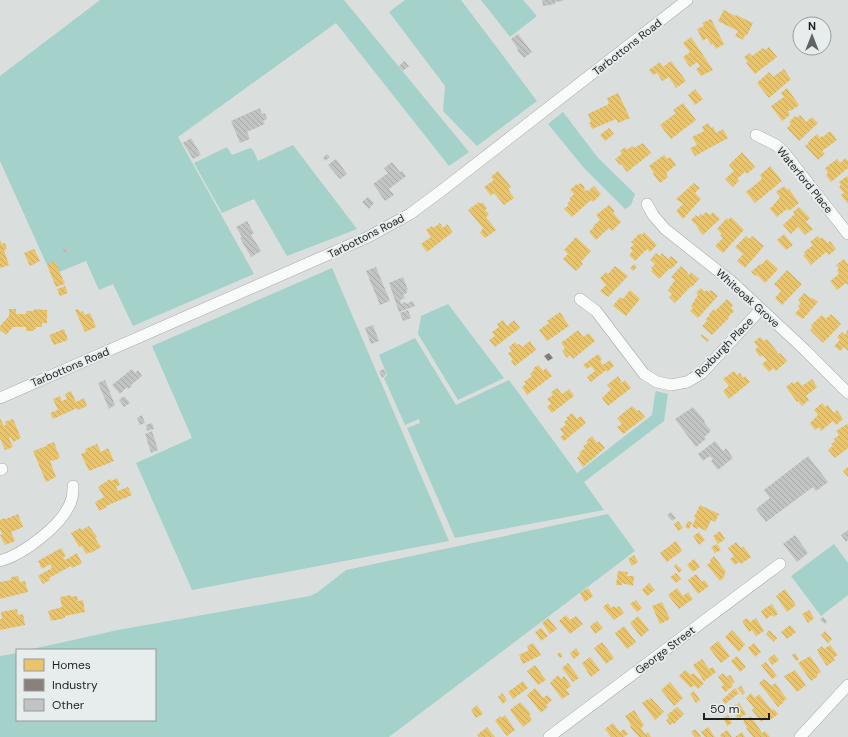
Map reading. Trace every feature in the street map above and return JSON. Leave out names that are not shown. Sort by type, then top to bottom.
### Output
[{"type":"street","name":"Tarbottons Road","points":[[0,398],[309,264],[391,225],[410,214],[441,191],[688,0]]},
{"type":"street","name":"Waterford Place","points":[[756,135],[776,145],[783,152],[848,234]]},
{"type":"street","name":"Whiteoak Grove","points":[[648,204],[652,215],[665,229],[712,266],[761,309],[847,389]]},
{"type":"street","name":"Roxburgh Place","points":[[580,299],[596,311],[644,374],[657,382],[671,385],[687,382],[702,373],[761,309]]},
{"type":"street","points":[[0,561],[25,550],[56,524],[67,510],[72,499],[73,486]]},
{"type":"street","name":"George Street","points":[[549,737],[780,564]]},
{"type":"street","points":[[800,737],[848,685]]},
{"type":"shaded area","points":[[100,0],[344,0],[469,152],[449,166],[336,23],[178,137],[254,274],[133,326],[113,284],[99,290],[86,261],[59,272],[55,262],[47,265],[0,161],[0,76]]},
{"type":"shaded area","points":[[405,0],[461,0],[537,101],[477,146],[443,111],[445,86],[389,12]]},
{"type":"shaded area","points":[[481,0],[523,0],[537,16],[510,37]]},
{"type":"shaded area","points":[[563,112],[598,158],[635,194],[631,205],[625,209],[584,168],[548,124]]},
{"type":"shaded area","points":[[293,145],[357,229],[287,256],[254,199],[222,213],[194,163],[227,147],[232,155],[250,148],[253,150],[258,161]]},
{"type":"shaded area","points":[[332,268],[449,541],[192,590],[136,463],[192,438],[152,346]]},
{"type":"shaded area","points":[[448,304],[504,378],[458,400],[418,334],[421,316]]},
{"type":"shaded area","points":[[415,338],[456,405],[509,380],[577,473],[652,415],[656,391],[668,394],[664,421],[584,482],[604,510],[455,538],[407,428],[420,423],[419,419],[405,425],[384,378],[387,375],[379,355]]},
{"type":"shaded area","points":[[608,514],[635,551],[389,737],[0,737],[0,656],[16,653],[16,721],[156,721],[156,649],[32,649],[118,630],[310,596],[318,592],[346,570]]},
{"type":"shaded area","points":[[834,544],[848,563],[848,595],[821,616],[791,576]]},
{"type":"building: Homes","points":[[724,10],[753,23],[743,40],[735,36],[738,31],[718,21]]},
{"type":"building: Homes","points":[[711,19],[724,44],[716,49],[713,44],[711,45],[707,38],[703,41],[697,29],[704,26],[702,23]]},
{"type":"building: Homes","points":[[691,37],[713,70],[701,76],[696,69],[700,66],[697,62],[690,67],[683,57],[690,52],[683,43]]},
{"type":"building: Homes","points":[[769,47],[777,57],[755,74],[746,63],[748,62],[744,57],[749,53],[752,56],[763,48],[765,50]]},
{"type":"building: Homes","points":[[671,61],[686,81],[676,88],[669,77],[662,81],[657,73],[653,75],[649,70],[660,62],[663,67]]},
{"type":"building: Homes","points":[[784,69],[791,79],[769,98],[757,83],[769,72],[773,77]]},
{"type":"building: Homes","points":[[787,88],[799,105],[791,111],[788,111],[790,115],[782,121],[771,106],[784,97],[781,93]]},
{"type":"building: Homes","points":[[695,89],[703,99],[695,105],[688,95]]},
{"type":"building: Homes","points":[[618,93],[630,118],[618,123],[616,119],[592,129],[589,123],[591,122],[588,114],[609,104],[607,98]]},
{"type":"building: Homes","points":[[683,103],[696,120],[671,139],[660,125],[676,113],[673,110]]},
{"type":"building: Homes","points":[[800,115],[806,122],[812,117],[818,123],[799,141],[787,128],[791,124],[789,122],[795,116],[797,118]]},
{"type":"building: Homes","points":[[708,123],[711,128],[713,127],[716,133],[723,129],[728,138],[695,156],[690,148],[697,145],[692,137],[704,131],[702,127]]},
{"type":"building: Homes","points":[[609,128],[614,134],[605,141],[600,135]]},
{"type":"building: Homes","points":[[830,131],[837,140],[822,151],[825,154],[818,160],[805,146],[817,134],[820,138]]},
{"type":"building: Homes","points":[[643,143],[651,153],[627,172],[615,159],[622,154],[620,151],[625,147],[627,150],[632,146],[634,148]]},
{"type":"building: Homes","points":[[742,152],[755,167],[747,174],[745,172],[737,179],[739,181],[733,187],[725,179],[734,171],[729,165]]},
{"type":"building: Homes","points":[[664,155],[667,159],[670,157],[676,165],[666,173],[668,177],[660,183],[649,166]]},
{"type":"building: Homes","points":[[845,158],[848,161],[848,168],[831,182],[826,175],[828,173],[825,168],[837,159],[840,163]]},
{"type":"building: Homes","points":[[770,166],[782,181],[755,203],[746,192],[762,179],[760,175]]},
{"type":"building: Homes","points":[[498,171],[511,187],[508,189],[514,198],[504,205],[494,193],[491,196],[484,187],[494,180],[491,177]]},
{"type":"building: Homes","points":[[847,176],[848,204],[841,195],[844,193],[839,187],[841,185],[839,182]]},
{"type":"building: Homes","points":[[581,183],[585,188],[585,191],[588,191],[594,186],[601,194],[593,202],[591,200],[572,217],[564,209],[569,205],[567,204],[571,200],[569,199],[574,194],[570,190],[577,184],[578,185]]},
{"type":"building: Homes","points":[[694,183],[700,188],[695,193],[701,199],[683,219],[676,211],[683,204],[676,199]]},
{"type":"building: Homes","points":[[784,186],[787,190],[789,189],[799,203],[789,211],[787,209],[777,217],[770,209],[780,197],[776,192]]},
{"type":"building: Homes","points":[[479,202],[480,204],[482,202],[487,208],[485,210],[489,214],[486,217],[496,230],[485,238],[480,233],[483,228],[468,210]]},
{"type":"building: Homes","points":[[609,205],[615,211],[613,213],[621,222],[612,231],[609,228],[596,240],[589,232],[600,220],[596,215]]},
{"type":"building: Homes","points":[[799,207],[810,218],[806,222],[813,229],[805,235],[798,227],[791,234],[783,225],[795,214],[793,212]]},
{"type":"building: Homes","points":[[706,212],[710,215],[713,212],[720,219],[703,235],[691,220],[696,215],[698,217],[701,214],[702,216]]},
{"type":"building: Homes","points":[[731,217],[744,230],[723,253],[715,246],[723,238],[720,235],[722,234],[717,229],[727,218],[728,220]]},
{"type":"building: Homes","points":[[440,223],[443,228],[447,224],[453,232],[427,252],[421,244],[431,237],[426,230],[432,226],[433,228]]},
{"type":"building: Homes","points":[[644,232],[657,245],[650,252],[647,249],[635,261],[629,255],[633,251],[630,248],[634,244],[631,242],[640,233],[642,235]]},
{"type":"building: Homes","points":[[784,234],[793,245],[786,250],[777,240]]},
{"type":"building: Homes","points":[[746,236],[749,239],[752,236],[764,246],[745,268],[737,261],[743,254],[735,247]]},
{"type":"building: Homes","points":[[818,236],[820,239],[822,237],[828,243],[830,241],[836,249],[829,255],[826,252],[811,265],[803,255],[806,254],[804,252],[813,245],[810,242]]},
{"type":"building: Homes","points":[[576,237],[591,251],[581,262],[583,264],[576,271],[563,259],[568,254],[564,250]]},
{"type":"building: Homes","points":[[0,240],[2,244],[5,243],[7,249],[4,250],[9,265],[0,268]]},
{"type":"building: Homes","points":[[34,249],[40,261],[30,266],[24,253]]},
{"type":"building: Homes","points":[[656,253],[660,256],[662,253],[668,259],[671,256],[678,262],[659,279],[651,271],[653,269],[651,268],[655,264],[650,260]]},
{"type":"building: Homes","points":[[767,259],[778,269],[765,283],[757,275],[756,276],[751,272]]},
{"type":"building: Homes","points":[[844,259],[848,265],[848,285],[846,283],[837,290],[830,281],[839,274],[837,270],[839,269],[836,265]]},
{"type":"building: Homes","points":[[55,261],[65,284],[56,287],[47,265]]},
{"type":"building: Homes","points":[[634,264],[637,267],[633,271],[630,268]]},
{"type":"building: Homes","points":[[615,266],[628,276],[608,297],[600,291],[606,285],[600,278],[606,272],[608,274]]},
{"type":"building: Homes","points":[[681,266],[688,273],[687,274],[689,275],[691,272],[699,279],[675,303],[669,297],[672,294],[668,290],[675,280],[671,277]]},
{"type":"building: Homes","points":[[787,270],[802,284],[782,305],[775,298],[781,291],[774,284]]},
{"type":"building: Homes","points":[[65,286],[68,293],[60,296],[57,289]]},
{"type":"building: Homes","points":[[701,288],[705,292],[706,290],[709,292],[711,290],[718,296],[698,318],[690,311],[693,308],[691,306],[698,295],[696,293]]},
{"type":"building: Homes","points":[[630,290],[640,299],[626,316],[613,306],[620,297],[623,299]]},
{"type":"building: Homes","points":[[804,293],[818,302],[803,319],[795,314],[800,308],[798,306],[801,303],[798,300]]},
{"type":"building: Homes","points":[[727,299],[733,305],[731,308],[734,311],[712,335],[702,326],[707,321],[706,319],[710,315],[709,314],[714,309],[715,311]]},
{"type":"building: Homes","points":[[9,309],[16,309],[16,314],[26,314],[26,311],[34,311],[34,309],[47,310],[47,323],[42,323],[42,327],[36,327],[34,331],[26,331],[26,327],[13,327],[6,335],[0,330],[0,326],[9,316]]},
{"type":"building: Homes","points":[[78,309],[80,312],[83,311],[85,315],[90,313],[96,327],[85,332],[75,310]]},
{"type":"building: Homes","points":[[560,312],[569,326],[547,341],[539,330],[549,323],[547,321]]},
{"type":"building: Homes","points":[[831,314],[841,324],[823,343],[810,330],[813,327],[811,325],[822,315],[826,319]]},
{"type":"building: Homes","points":[[503,320],[507,326],[514,320],[520,328],[495,347],[489,340],[495,336],[492,332],[499,327],[497,324]]},
{"type":"building: Homes","points":[[64,329],[68,340],[54,345],[49,335]]},
{"type":"building: Homes","points":[[848,329],[848,351],[844,347],[840,351],[834,346],[840,340],[837,337],[842,332],[845,335]]},
{"type":"building: Homes","points":[[578,330],[583,337],[589,333],[595,341],[573,359],[570,355],[567,358],[562,351],[565,348],[561,343]]},
{"type":"building: Homes","points":[[702,334],[709,340],[708,342],[701,336]]},
{"type":"building: Homes","points":[[760,337],[764,341],[767,339],[779,354],[780,353],[787,361],[776,371],[773,368],[769,372],[762,364],[767,360],[762,355],[760,357],[755,350],[758,347],[754,342]]},
{"type":"building: Homes","points":[[530,341],[536,350],[515,366],[508,353],[512,351],[509,347],[515,342],[517,345],[519,344],[522,347]]},
{"type":"building: Homes","points":[[598,354],[602,359],[600,361],[603,365],[610,360],[614,366],[607,372],[606,370],[591,382],[587,377],[595,371],[591,366],[587,369],[583,365]]},
{"type":"building: Homes","points":[[538,365],[543,371],[546,368],[552,376],[527,395],[522,387],[526,384],[524,382],[532,376],[530,374],[534,370],[533,369]]},
{"type":"building: Homes","points":[[734,371],[737,375],[740,373],[743,378],[745,376],[750,382],[729,399],[723,391],[729,386],[723,379]]},
{"type":"building: Homes","points":[[618,376],[622,383],[625,380],[631,388],[608,406],[602,398],[611,389],[607,385]]},
{"type":"building: Homes","points":[[812,379],[817,387],[806,396],[809,400],[802,406],[798,401],[797,402],[786,387],[792,382],[794,384],[798,381],[802,386]]},
{"type":"building: Homes","points":[[557,388],[562,394],[569,389],[574,396],[552,413],[547,407],[551,404],[547,399],[553,395],[551,392]]},
{"type":"building: Homes","points":[[71,391],[76,402],[84,398],[87,406],[78,410],[77,408],[53,419],[50,413],[58,410],[53,399],[60,396],[62,401],[67,399],[65,394]]},
{"type":"building: Homes","points":[[822,403],[825,407],[828,405],[834,413],[837,410],[843,419],[836,425],[833,421],[821,431],[819,427],[815,430],[810,423],[818,415],[814,410]]},
{"type":"building: Homes","points":[[632,406],[637,411],[639,410],[645,417],[623,434],[617,427],[622,424],[617,418]]},
{"type":"building: Homes","points":[[572,413],[577,419],[581,416],[586,423],[564,441],[560,437],[564,434],[560,429],[566,425],[564,422],[568,419],[566,418]]},
{"type":"building: Homes","points":[[0,418],[4,426],[6,425],[5,422],[13,419],[21,438],[13,442],[11,437],[9,438],[13,447],[5,450],[0,438]]},
{"type":"building: Homes","points":[[847,424],[848,448],[835,458],[828,450],[833,446],[831,444],[835,441],[834,439],[839,435],[836,431]]},
{"type":"building: Homes","points":[[592,436],[597,443],[599,441],[605,448],[583,467],[577,458],[581,454],[579,453],[585,448],[583,446],[588,443],[586,441]]},
{"type":"building: Homes","points":[[54,442],[60,458],[50,461],[56,477],[46,482],[33,451]]},
{"type":"building: Homes","points":[[97,444],[101,452],[108,448],[114,461],[89,471],[81,454],[86,452],[85,449]]},
{"type":"building: Homes","points":[[848,467],[848,477],[843,471]]},
{"type":"building: Homes","points":[[117,478],[120,485],[116,487],[118,491],[128,487],[132,495],[106,506],[107,507],[99,511],[95,502],[104,497],[98,487],[110,479],[111,481]]},
{"type":"building: Homes","points":[[700,505],[719,514],[715,522],[711,520],[706,531],[692,526],[696,518],[694,517]]},
{"type":"building: Homes","points":[[18,514],[23,527],[11,532],[15,541],[5,545],[0,535],[2,534],[0,529],[0,520]]},
{"type":"building: Homes","points":[[678,521],[683,528],[678,531],[674,524]]},
{"type":"building: Homes","points":[[688,521],[692,523],[689,529],[685,527]]},
{"type":"building: Homes","points":[[89,526],[97,537],[95,538],[101,547],[91,553],[86,554],[82,546],[79,547],[71,533],[80,528],[82,530]]},
{"type":"building: Homes","points":[[720,531],[725,539],[718,544],[713,536]]},
{"type":"building: Homes","points":[[699,532],[705,540],[699,545],[693,536]]},
{"type":"building: Homes","points":[[676,541],[682,551],[667,562],[660,553]]},
{"type":"building: Homes","points":[[736,542],[741,548],[743,546],[751,557],[741,564],[739,562],[735,565],[730,559],[734,556],[728,548]]},
{"type":"building: Homes","points":[[717,544],[721,550],[715,553],[711,547]]},
{"type":"building: Homes","points":[[61,548],[66,556],[63,557],[65,560],[77,553],[82,563],[72,568],[71,566],[49,578],[50,580],[43,584],[38,576],[52,568],[50,564],[42,569],[38,561]]},
{"type":"building: Homes","points":[[634,555],[638,562],[632,566],[628,559]]},
{"type":"building: Homes","points":[[714,556],[726,572],[724,574],[725,576],[720,581],[707,565],[711,562],[710,560]]},
{"type":"building: Homes","points":[[694,559],[700,567],[693,572],[687,565]]},
{"type":"building: Homes","points":[[676,564],[682,570],[679,573],[674,566]]},
{"type":"building: Homes","points":[[618,571],[628,572],[627,576],[634,576],[633,586],[622,583],[622,585],[616,585]]},
{"type":"building: Homes","points":[[676,573],[681,579],[676,583],[670,577]]},
{"type":"building: Homes","points":[[696,574],[702,582],[704,580],[709,586],[698,594],[688,580]]},
{"type":"building: Homes","points":[[18,576],[20,582],[25,581],[28,592],[0,599],[0,582],[11,580],[11,577]]},
{"type":"building: Homes","points":[[649,583],[655,590],[647,596],[642,590]]},
{"type":"building: Homes","points":[[588,588],[593,596],[585,602],[580,593]]},
{"type":"building: Homes","points":[[677,588],[683,596],[688,592],[693,599],[679,609],[668,595]]},
{"type":"building: Homes","points":[[785,589],[796,605],[787,612],[776,596]]},
{"type":"building: Homes","points":[[71,595],[71,597],[77,596],[78,601],[83,600],[85,612],[65,616],[65,618],[51,621],[48,611],[62,607],[60,597]]},
{"type":"building: Homes","points":[[636,600],[642,608],[637,612],[630,604]]},
{"type":"building: Homes","points":[[662,602],[670,619],[660,624],[652,606]]},
{"type":"building: Homes","points":[[608,603],[611,608],[614,606],[616,608],[619,606],[624,613],[614,620],[603,607]]},
{"type":"building: Homes","points":[[772,604],[778,614],[774,617],[772,615],[766,619],[761,611]]},
{"type":"building: Homes","points":[[17,609],[18,615],[23,614],[25,625],[0,630],[0,619],[2,619],[1,612]]},
{"type":"building: Homes","points":[[809,610],[814,618],[808,623],[802,614]]},
{"type":"building: Homes","points":[[566,615],[570,620],[576,616],[583,624],[570,634],[559,621]]},
{"type":"building: Homes","points":[[638,616],[649,630],[641,637],[630,623]]},
{"type":"building: Homes","points":[[548,618],[557,629],[550,634],[542,623]]},
{"type":"building: Homes","points":[[747,618],[750,622],[756,618],[764,631],[756,636],[752,630],[749,632],[742,621]]},
{"type":"building: Homes","points":[[597,621],[603,628],[595,634],[590,626]]},
{"type":"building: Homes","points":[[790,625],[796,632],[787,639],[781,632]]},
{"type":"building: Homes","points":[[624,626],[636,642],[627,649],[615,633]]},
{"type":"building: Homes","points":[[541,628],[548,636],[541,641],[535,632]]},
{"type":"building: Homes","points":[[732,630],[745,644],[739,652],[725,637]]},
{"type":"building: Homes","points":[[769,630],[777,638],[774,642],[766,634]]},
{"type":"building: Homes","points":[[825,631],[832,639],[828,643],[821,635]]},
{"type":"building: Homes","points":[[718,641],[730,656],[721,663],[709,648]]},
{"type":"building: Homes","points":[[602,642],[614,658],[606,664],[594,648]]},
{"type":"building: Homes","points":[[533,643],[541,655],[523,664],[519,655],[529,650],[527,646]]},
{"type":"building: Homes","points":[[754,643],[761,652],[755,657],[748,648]]},
{"type":"building: Homes","points":[[830,645],[838,655],[833,658],[835,660],[827,666],[817,650],[822,646],[824,649]]},
{"type":"building: Homes","points":[[576,648],[580,654],[574,659],[570,653]]},
{"type":"building: Homes","points":[[560,652],[563,656],[560,658],[557,654]]},
{"type":"building: Homes","points":[[795,653],[799,659],[796,661],[792,655]]},
{"type":"building: Homes","points":[[774,654],[779,660],[772,665],[768,659]]},
{"type":"building: Homes","points":[[737,656],[746,667],[740,672],[731,661]]},
{"type":"building: Homes","points":[[810,656],[821,672],[811,681],[798,663]]},
{"type":"building: Homes","points":[[590,657],[600,670],[591,677],[582,663]]},
{"type":"building: Homes","points":[[702,659],[709,669],[713,667],[716,672],[704,681],[693,665]]},
{"type":"building: Homes","points":[[766,662],[777,676],[772,679],[761,665]]},
{"type":"building: Homes","points":[[568,663],[579,678],[573,682],[562,668]]},
{"type":"building: Homes","points":[[535,665],[546,680],[538,685],[527,671]]},
{"type":"building: Homes","points":[[685,670],[691,675],[693,673],[704,683],[698,689],[694,685],[691,688],[679,676]]},
{"type":"building: Homes","points":[[795,670],[806,685],[797,692],[784,676]]},
{"type":"building: Homes","points":[[723,673],[733,686],[725,692],[721,687],[724,685],[718,677]]},
{"type":"building: Homes","points":[[558,675],[561,679],[564,676],[571,686],[566,690],[570,694],[562,699],[550,683]]},
{"type":"building: Homes","points":[[730,675],[735,682],[732,684],[726,677]]},
{"type":"building: Homes","points":[[764,679],[772,686],[775,683],[787,699],[778,707],[759,683]]},
{"type":"building: Homes","points":[[523,681],[528,688],[513,699],[508,692]]},
{"type":"building: Homes","points":[[670,682],[683,698],[674,706],[661,690]]},
{"type":"building: Homes","points":[[741,686],[745,693],[743,695],[737,688]]},
{"type":"building: Homes","points":[[535,688],[543,698],[547,695],[552,700],[546,705],[548,707],[541,713],[527,695]]},
{"type":"building: Homes","points":[[735,688],[739,693],[725,704],[722,700]]},
{"type":"building: Homes","points":[[694,691],[700,700],[696,703],[690,694]]},
{"type":"building: Homes","points":[[502,693],[507,700],[503,704],[498,697]]},
{"type":"building: Homes","points":[[751,693],[755,698],[759,694],[772,710],[774,709],[778,714],[770,720],[767,717],[761,722],[752,710],[754,708],[746,698]]},
{"type":"building: Homes","points":[[651,698],[664,712],[655,720],[642,703]]},
{"type":"building: Homes","points":[[520,702],[531,714],[529,715],[532,720],[523,727],[510,710]]},
{"type":"building: Homes","points":[[739,703],[746,714],[738,719],[731,708]]},
{"type":"building: Homes","points":[[477,705],[483,714],[476,718],[471,710]]},
{"type":"building: Homes","points":[[677,707],[684,714],[674,724],[673,723],[670,725],[666,720],[669,717],[667,715]]},
{"type":"building: Homes","points":[[634,710],[644,725],[641,728],[645,734],[648,732],[651,737],[639,737],[630,727],[631,725],[625,716]]},
{"type":"building: Homes","points":[[505,715],[515,730],[507,736],[495,721],[500,716],[501,718]]},
{"type":"building: Homes","points":[[728,715],[732,723],[727,726],[723,718]]},
{"type":"building: Homes","points":[[751,716],[762,733],[765,731],[770,737],[753,737],[743,721]]},
{"type":"building: Homes","points":[[613,723],[620,732],[624,729],[628,734],[624,737],[611,737],[605,729]]},
{"type":"building: Homes","points":[[487,727],[495,737],[479,737],[477,735]]},
{"type":"building: Homes","points":[[708,727],[715,737],[705,737],[701,732]]},
{"type":"building: Homes","points":[[695,729],[701,736],[700,737],[695,737],[691,732]]},
{"type":"building: Homes","points":[[727,730],[732,737],[721,737],[720,735]]},
{"type":"building: Homes","points":[[742,732],[745,737],[735,737]]},
{"type":"building: Industry","points":[[549,353],[553,358],[548,361],[544,356]]},
{"type":"building: Other","points":[[542,0],[563,0],[563,1],[543,6]]},
{"type":"building: Other","points":[[518,34],[532,52],[524,58],[517,50],[518,49],[511,39]]},
{"type":"building: Other","points":[[404,61],[409,66],[403,71],[399,66]]},
{"type":"building: Other","points":[[260,108],[262,114],[265,113],[267,119],[263,121],[265,124],[247,132],[250,139],[240,143],[231,121]]},
{"type":"building: Other","points":[[191,138],[201,155],[193,159],[183,143]]},
{"type":"building: Other","points":[[327,154],[330,157],[325,161],[323,158]]},
{"type":"building: Other","points":[[336,159],[347,174],[340,179],[328,165]]},
{"type":"building: Other","points":[[392,162],[400,172],[402,171],[406,176],[389,189],[394,195],[385,201],[373,184],[388,173],[384,168]]},
{"type":"building: Other","points":[[368,197],[374,203],[369,209],[362,202]]},
{"type":"building: Other","points":[[247,221],[254,233],[251,235],[261,251],[251,257],[240,238],[242,237],[236,227]]},
{"type":"building: Other","points":[[67,247],[69,251],[65,253],[63,249]]},
{"type":"building: Other","points":[[376,267],[390,301],[380,305],[366,271]]},
{"type":"building: Other","points":[[403,277],[408,290],[406,290],[407,293],[403,295],[405,298],[400,300],[401,304],[405,302],[406,304],[413,301],[415,306],[399,312],[389,283]]},
{"type":"building: Other","points":[[408,310],[411,318],[403,321],[400,313]]},
{"type":"building: Other","points":[[373,325],[379,341],[371,344],[365,328]]},
{"type":"building: Other","points":[[132,369],[135,373],[138,370],[142,376],[131,385],[132,386],[128,389],[127,387],[120,394],[112,385]]},
{"type":"building: Other","points":[[384,369],[386,375],[382,378],[379,371]]},
{"type":"building: Other","points":[[105,380],[115,405],[109,409],[98,383]]},
{"type":"building: Other","points":[[124,396],[130,403],[124,407],[119,400]]},
{"type":"building: Other","points":[[693,407],[711,431],[704,437],[706,439],[696,447],[675,419]]},
{"type":"building: Other","points":[[142,415],[145,423],[140,425],[137,418]]},
{"type":"building: Other","points":[[152,423],[154,429],[147,431],[146,425]]},
{"type":"building: Other","points":[[152,431],[158,450],[151,453],[145,434]]},
{"type":"building: Other","points":[[715,441],[723,451],[726,448],[733,458],[718,470],[711,461],[713,459],[710,456],[703,461],[698,454]]},
{"type":"building: Other","points":[[808,456],[828,482],[816,491],[813,487],[766,522],[756,509],[770,498],[764,490]]},
{"type":"building: Other","points":[[671,512],[676,518],[672,521],[667,515]]},
{"type":"building: Other","points":[[848,530],[848,540],[846,542],[841,535]]},
{"type":"building: Other","points":[[795,535],[808,553],[797,562],[783,544]]},
{"type":"building: Other","points":[[823,617],[827,621],[825,624],[820,620]]}]
